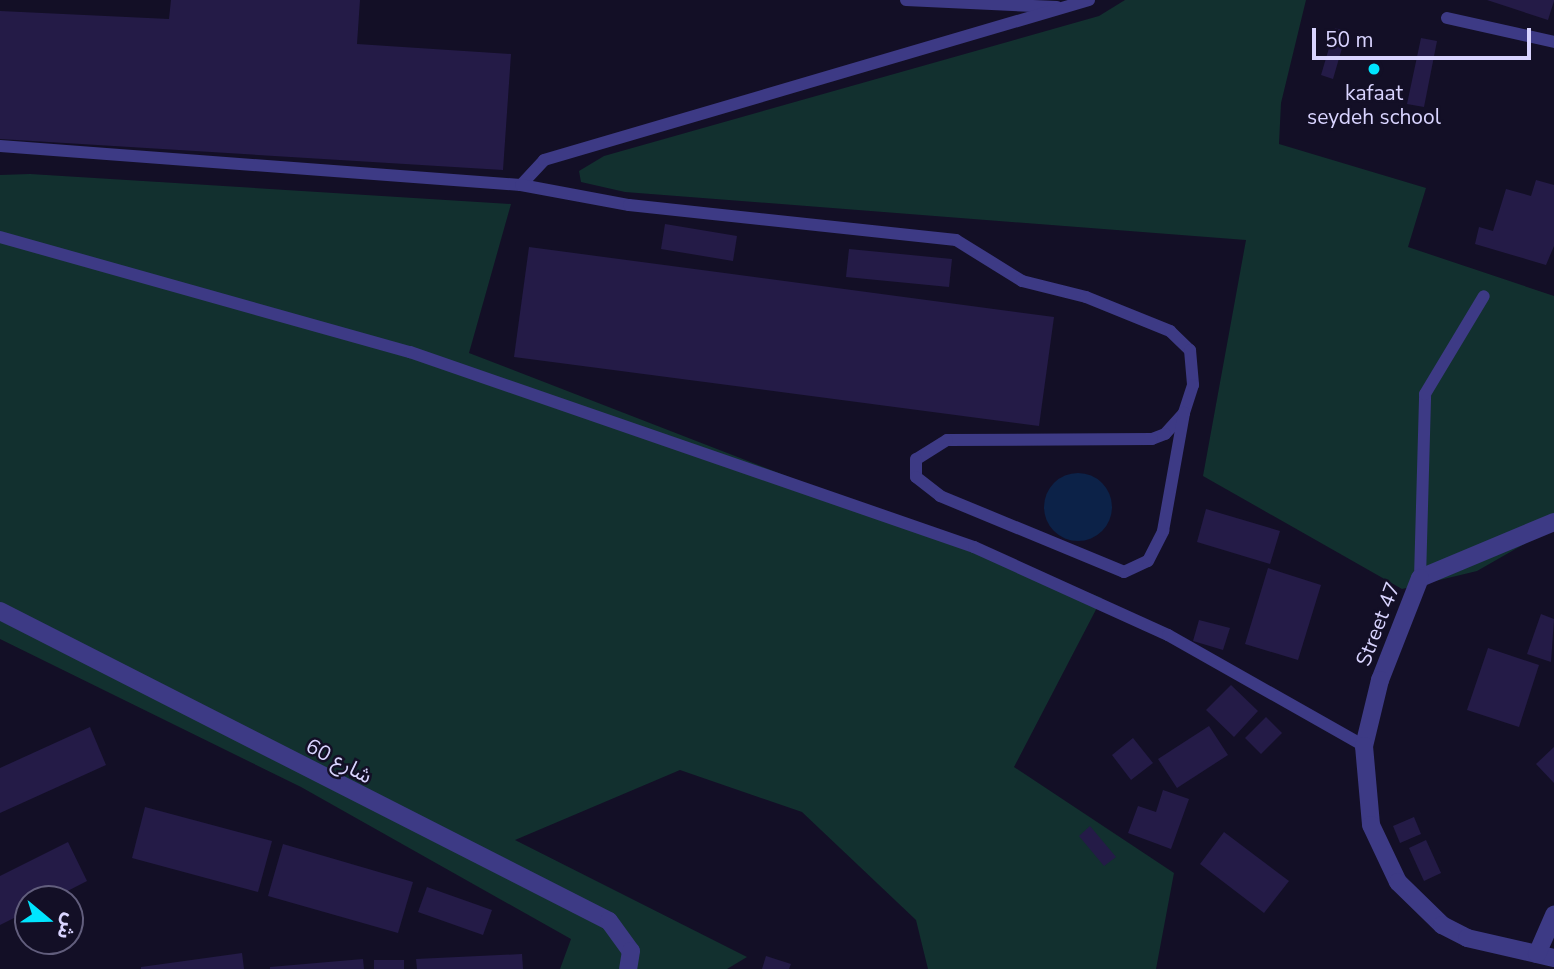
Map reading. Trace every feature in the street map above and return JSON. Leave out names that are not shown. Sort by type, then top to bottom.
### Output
[{"type":"street","name":"Street 47","points":[[1545,956],[1467,938],[1442,925],[1398,882],[1371,825],[1364,746],[1380,680],[1420,578],[1554,522]]},
{"type":"street","name":"شارع 60","points":[[0,611],[609,921],[631,951],[628,969]]},
{"type":"street","points":[[1545,956],[1554,915]]},
{"type":"lane","points":[[906,0],[1068,7]]},
{"type":"lane","points":[[521,185],[544,160],[1089,0]]},
{"type":"lane","points":[[1447,18],[1554,42]]},
{"type":"lane","points":[[0,146],[521,185],[629,205],[956,240],[1022,281],[1129,312],[1182,340],[1193,367],[1163,530],[1148,561],[1124,572],[961,507],[916,477],[921,451],[947,440],[1152,439],[1184,413]]},
{"type":"lane","points":[[0,237],[434,359],[974,547],[1168,635],[1364,746]]},
{"type":"lane","points":[[1420,578],[1425,394],[1484,296]]},
{"type":"green space","points":[[1125,0],[1306,0],[1281,103],[1279,144],[1426,188],[1408,247],[1554,296],[1554,527],[1477,571],[1402,589],[1203,476],[1246,240],[625,192],[581,182],[579,171],[604,156],[1099,16]]},
{"type":"green space","points":[[30,174],[511,204],[469,353],[1102,598],[1014,767],[1174,873],[1156,969],[928,969],[916,920],[802,812],[680,770],[515,840],[747,957],[727,969],[560,969],[571,939],[301,787],[0,639],[0,175]]},
{"type":"water","points":[[1071,473],[1085,473],[1097,478],[1107,488],[1112,507],[1107,526],[1097,536],[1085,541],[1071,541],[1059,536],[1049,526],[1044,514],[1044,500],[1049,488],[1059,478]]},
{"type":"building","points":[[171,0],[360,0],[357,44],[511,54],[503,170],[0,139],[0,11],[169,19]]},
{"type":"building","points":[[1487,0],[1554,0],[1554,1],[1548,20]]},
{"type":"building","points":[[1335,28],[1347,31],[1333,79],[1321,75]]},
{"type":"building","points":[[1421,38],[1437,41],[1424,107],[1407,104]]},
{"type":"building","points":[[1536,180],[1554,185],[1554,246],[1546,265],[1475,244],[1479,227],[1493,231],[1506,189],[1531,196]]},
{"type":"building","points":[[665,224],[737,236],[733,261],[661,249]]},
{"type":"building","points":[[529,247],[1054,317],[1039,426],[514,357]]},
{"type":"building","points":[[849,249],[952,259],[949,287],[846,277]]},
{"type":"building","points":[[1206,509],[1280,531],[1270,564],[1197,542]]},
{"type":"building","points":[[1268,568],[1321,585],[1298,660],[1245,644]]},
{"type":"building","points":[[1541,614],[1554,619],[1551,662],[1527,654]]},
{"type":"building","points":[[1199,620],[1230,628],[1223,650],[1193,641]]},
{"type":"building","points":[[1488,648],[1539,665],[1519,727],[1467,710]]},
{"type":"building","points":[[1231,685],[1258,711],[1234,737],[1206,710]]},
{"type":"building","points":[[1266,717],[1282,733],[1261,754],[1245,738]]},
{"type":"building","points":[[1209,726],[1228,755],[1177,788],[1158,759]]},
{"type":"building","points":[[90,727],[106,765],[0,813],[0,768]]},
{"type":"building","points":[[1133,738],[1153,763],[1131,780],[1112,755]]},
{"type":"building","points":[[1554,747],[1554,783],[1536,764]]},
{"type":"building","points":[[1163,790],[1189,799],[1171,849],[1128,833],[1138,806],[1156,812]]},
{"type":"building","points":[[145,807],[272,841],[258,892],[132,858]]},
{"type":"building","points":[[1414,817],[1421,834],[1400,843],[1393,826]]},
{"type":"building","points":[[1090,826],[1116,857],[1104,866],[1079,836]]},
{"type":"building","points":[[1224,832],[1289,881],[1264,913],[1200,864]]},
{"type":"building","points":[[1426,840],[1441,873],[1424,881],[1409,848]]},
{"type":"building","points":[[68,842],[87,881],[79,885],[14,885],[14,918],[0,925],[0,876]]},
{"type":"building","points":[[283,844],[413,882],[398,933],[268,896]]},
{"type":"building","points":[[427,887],[492,910],[483,935],[418,912]]},
{"type":"building","points":[[242,953],[244,969],[141,969],[141,967]]},
{"type":"building","points":[[522,954],[523,969],[417,969],[416,959]]},
{"type":"building","points":[[766,956],[791,964],[789,969],[762,969]]},
{"type":"building","points":[[363,959],[364,969],[270,969],[270,967]]},
{"type":"building","points":[[374,960],[404,960],[404,969],[374,969]]},
{"type":"place","name":"kafaat seydeh school","points":[[1374,69]]}]
